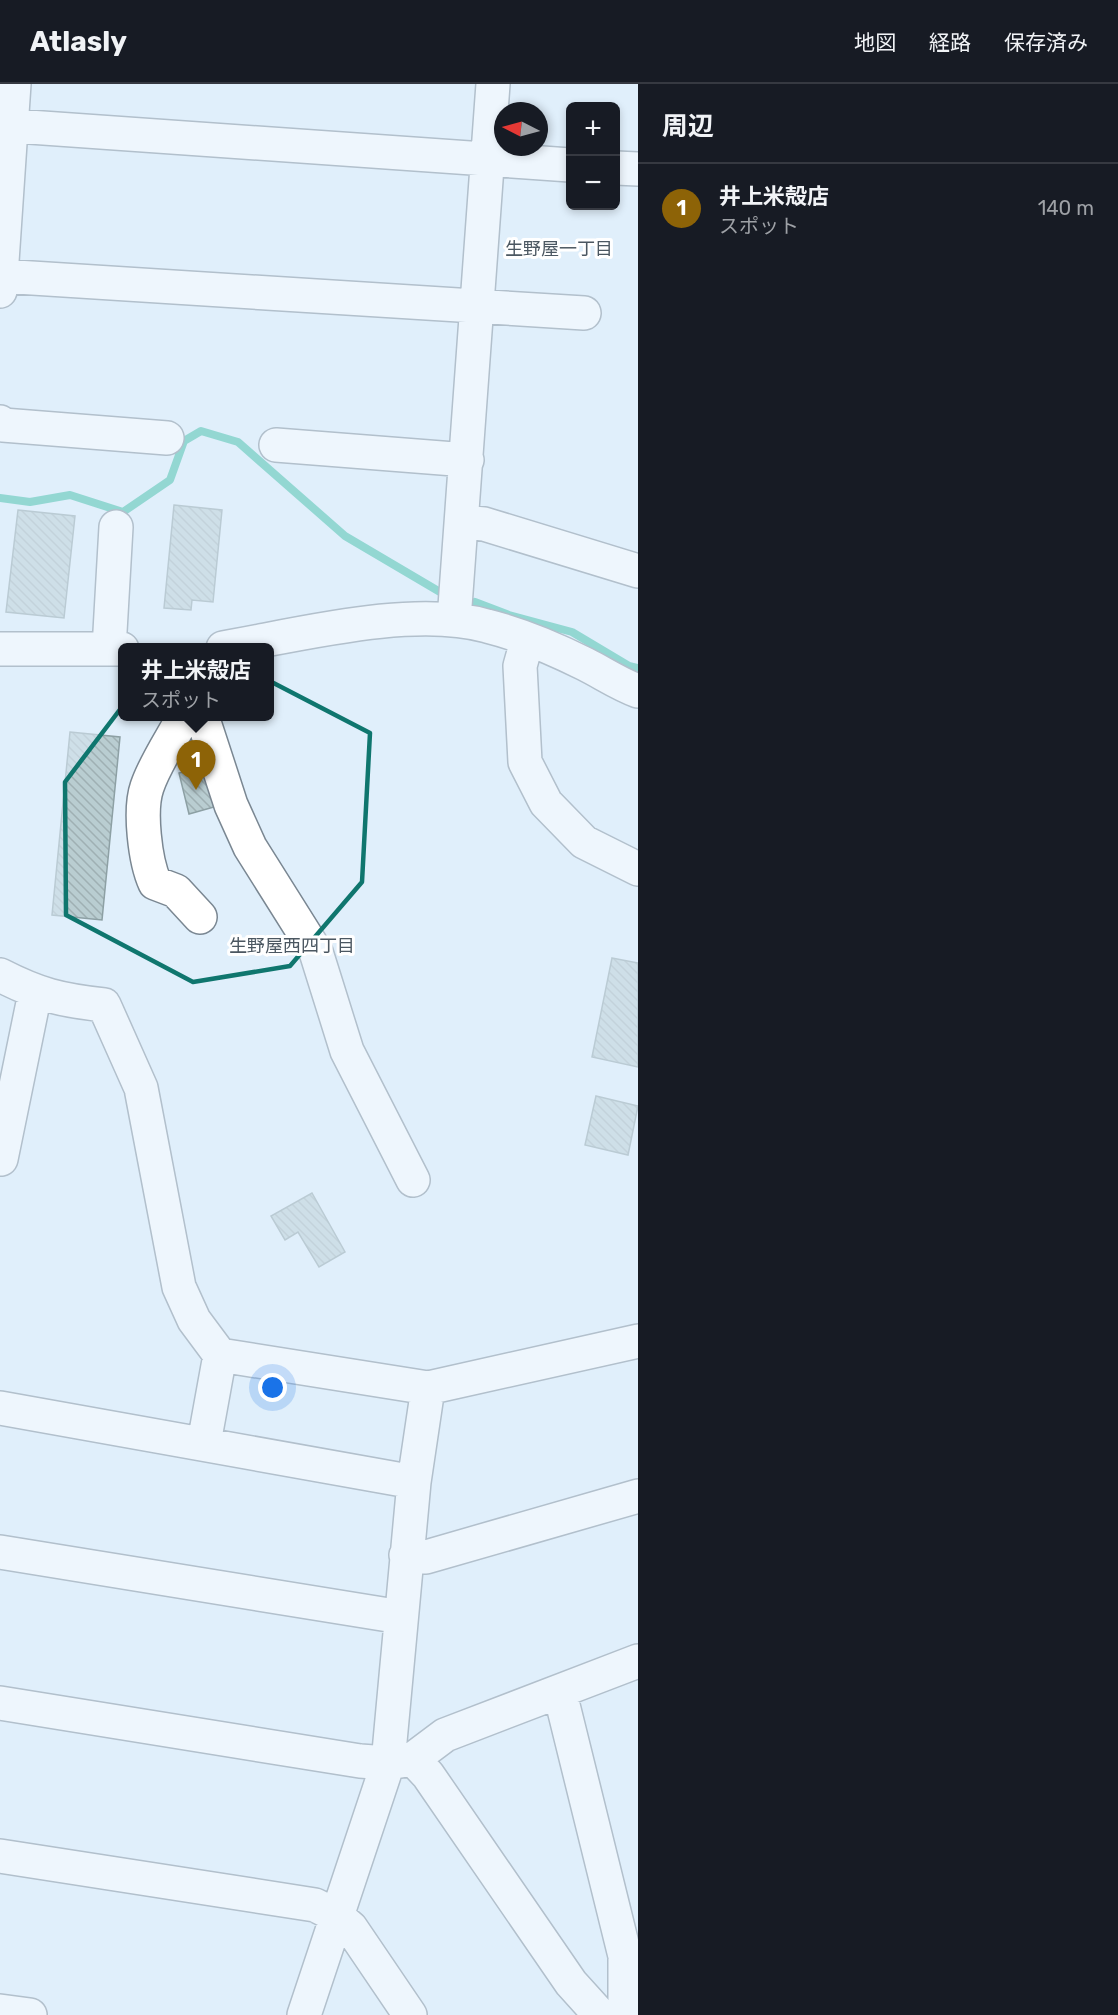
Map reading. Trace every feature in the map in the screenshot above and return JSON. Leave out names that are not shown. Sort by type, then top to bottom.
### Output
[{"type":"street","points":[[0,291],[6,125],[14,84]]},
{"type":"street","points":[[454,620],[493,84]]},
{"type":"street","points":[[6,125],[566,165]]},
{"type":"street","points":[[620,168],[638,169]]},
{"type":"street","points":[[0,276],[476,308],[584,313]]},
{"type":"street","points":[[0,422],[3,425],[167,438]]},
{"type":"street","points":[[276,446],[467,460]]},
{"type":"street","points":[[462,522],[484,524],[638,571]]},
{"type":"street","points":[[0,649],[116,649],[116,527]]},
{"type":"street","points":[[252,643],[380,621],[454,620],[486,625],[583,663],[638,691]]},
{"type":"street","points":[[527,641],[520,666],[525,762],[546,803],[584,842],[638,869]]},
{"type":"street","points":[[182,721],[147,787],[145,826],[148,869],[154,883],[176,891],[200,917]]},
{"type":"street","points":[[203,721],[231,805],[250,847],[316,952],[347,1051],[413,1180]]},
{"type":"street","points":[[0,975],[35,993],[58,999],[104,1005],[141,1088],[179,1287],[194,1320],[220,1355],[428,1388],[638,1341]]},
{"type":"street","points":[[1,1159],[35,993]]},
{"type":"street","points":[[204,1443],[220,1355]]},
{"type":"street","points":[[304,2015],[336,1916],[401,1761],[400,1617],[414,1482],[428,1388]]},
{"type":"street","points":[[0,1408],[414,1482]]},
{"type":"street","points":[[406,1555],[426,1557],[638,1496]]},
{"type":"street","points":[[0,1552],[400,1617]]},
{"type":"street","points":[[401,1761],[445,1735],[560,1693],[638,1661]]},
{"type":"street","points":[[560,1693],[625,1956],[625,2015]]},
{"type":"street","points":[[0,1703],[401,1761],[428,1775],[571,1983],[600,2015]]},
{"type":"street","points":[[0,1856],[315,1905],[336,1916],[351,1928],[410,2015]]},
{"type":"street","points":[[0,2011],[30,2015]]},
{"type":"highlighted area","points":[[260,676],[370,733],[362,882],[290,966],[193,982],[66,915],[65,782],[134,691]]},
{"type":"building","points":[[174,505],[222,510],[213,602],[192,600],[191,610],[164,608]]},
{"type":"building","points":[[18,510],[75,516],[64,618],[6,612]]},
{"type":"building","points":[[70,732],[120,737],[102,920],[52,915]]},
{"type":"building","points":[[204,767],[214,807],[189,814],[179,773]]},
{"type":"building","points":[[612,958],[638,963],[638,1067],[592,1057]]},
{"type":"building","points":[[596,1096],[638,1106],[628,1155],[585,1145]]},
{"type":"building","points":[[312,1193],[345,1252],[319,1267],[298,1232],[285,1240],[271,1216]]},
{"type":"waterway","points":[[0,498],[30,502],[70,495],[123,512],[170,480],[184,441],[201,431],[238,442],[345,536],[440,592]]},
{"type":"waterway","points":[[475,602],[509,615],[572,632],[629,666],[638,668]]},
{"type":"place","name":"井上米殻店","points":[[196,790]]},
{"type":"district","name":"生野屋一丁目","points":[[559,249]]},
{"type":"district","name":"生野屋西四丁目","points":[[292,946]]}]
